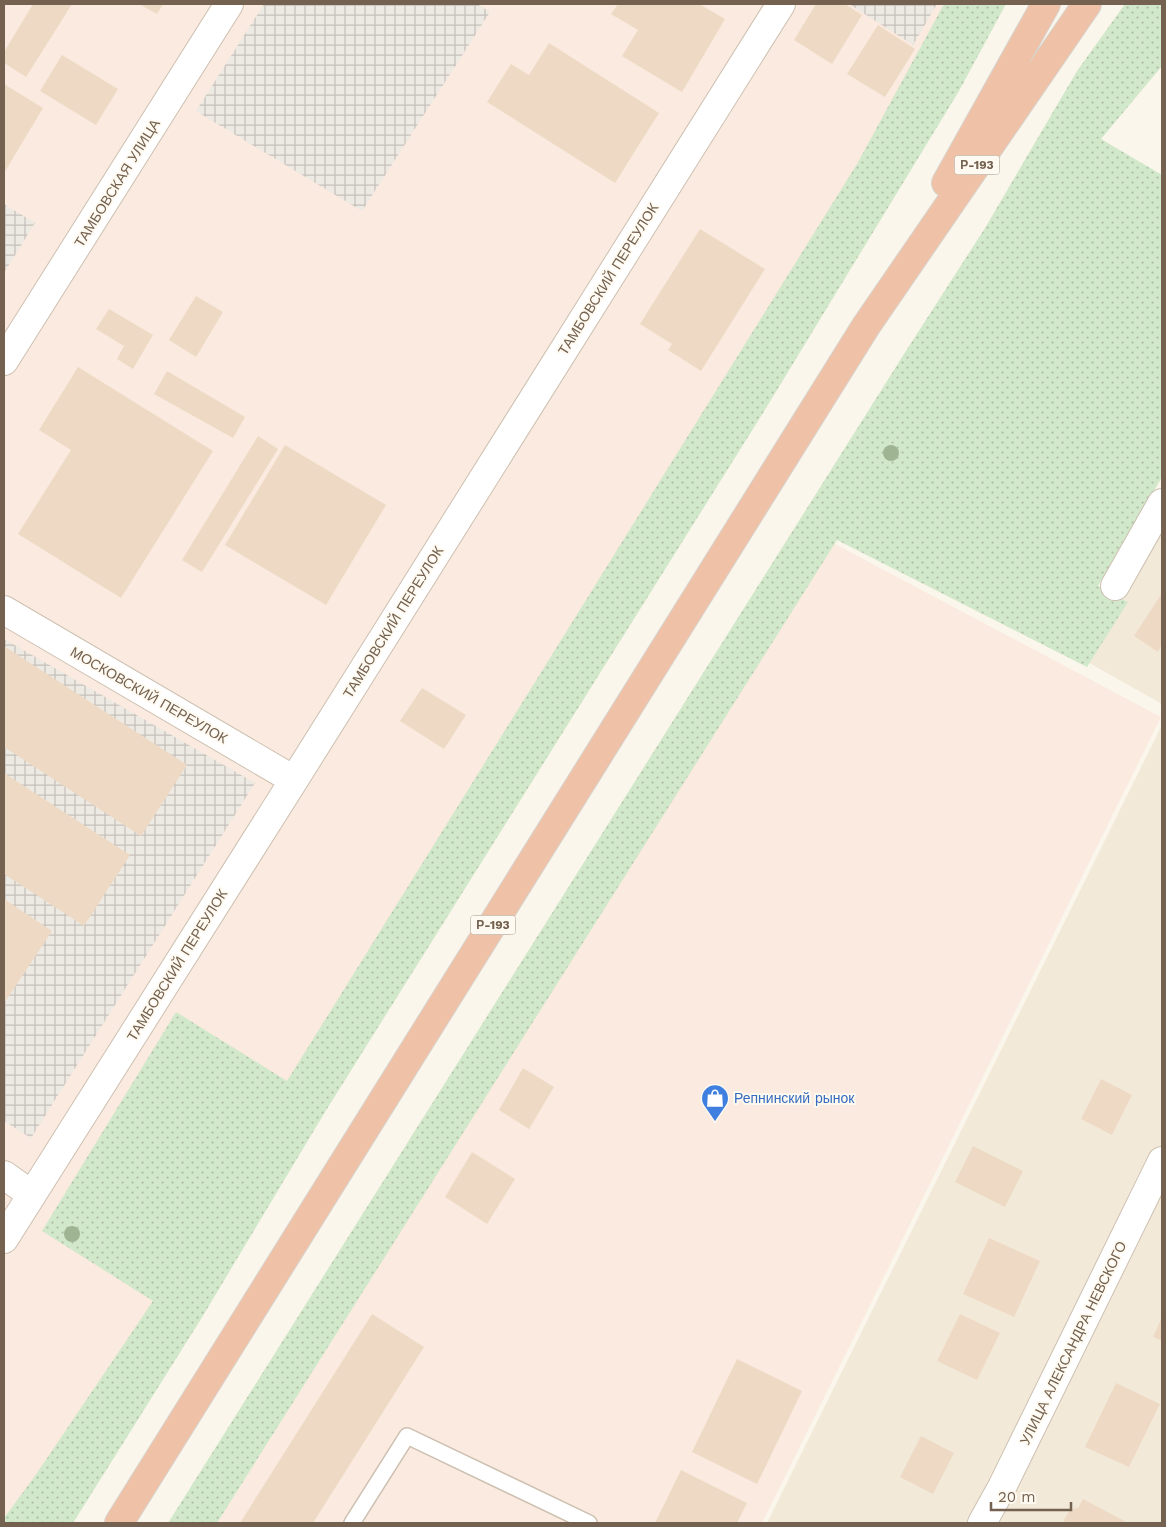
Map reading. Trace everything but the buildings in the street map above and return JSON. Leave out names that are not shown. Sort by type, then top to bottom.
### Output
[{"type":"highway","name":"Р-193","points":[[119,1523],[866,326],[1087,4]]},
{"type":"highway","points":[[1070,30],[1093,4]]},
{"type":"highway","name":"Р-193","points":[[866,326],[1043,6]]},
{"type":"street","name":"ТАМБОВСКАЯ УЛИЦА","points":[[4,361],[229,4]]},
{"type":"street","name":"ТАМБОВСКИЙ ПЕРЕУЛОК","points":[[4,1239],[781,4]]},
{"type":"street","points":[[1115,586],[1162,503]]},
{"type":"street","name":"МОСКОВСКИЙ ПЕРЕУЛОК","points":[[4,610],[294,780]]},
{"type":"street","name":"УЛИЦА АЛЕКСАНДРА НЕВСКОГО","points":[[982,1523],[1002,1487],[1162,1161]]},
{"type":"street","points":[[4,1175],[32,1195]]},
{"type":"lane","points":[[352,1523],[407,1436],[589,1523]]},
{"type":"shaded area","points":[[4,4],[998,4],[66,1523],[4,1523]]},
{"type":"shaded area","points":[[264,4],[477,4],[490,12],[362,211],[196,111]]},
{"type":"shaded area","points":[[849,4],[937,4],[913,45]]},
{"type":"shaded area","points":[[4,204],[35,223],[4,273]]},
{"type":"shaded area","points":[[1162,517],[1162,704],[1075,655]]},
{"type":"shaded area","name":"Репнинский рынок","points":[[833,543],[1161,717],[762,1523],[217,1523]]},
{"type":"shaded area","points":[[4,639],[255,783],[31,1138],[4,1121]]},
{"type":"shaded area","points":[[1162,725],[1162,1523],[767,1523]]},
{"type":"green space","points":[[944,4],[1006,4],[959,91],[763,413],[325,1112],[201,1319],[73,1523],[4,1523],[4,1518],[35,1476],[153,1301],[42,1231],[176,1012],[287,1081],[857,164]]},
{"type":"green space","points":[[1125,4],[1162,4],[1162,66],[1101,139],[1162,175],[1162,477],[1098,586],[1128,602],[1087,667],[837,540],[217,1523],[168,1523],[985,228],[1077,71]]},
{"type":"place","name":"Репнинский рынок","points":[[715,1122]]}]
